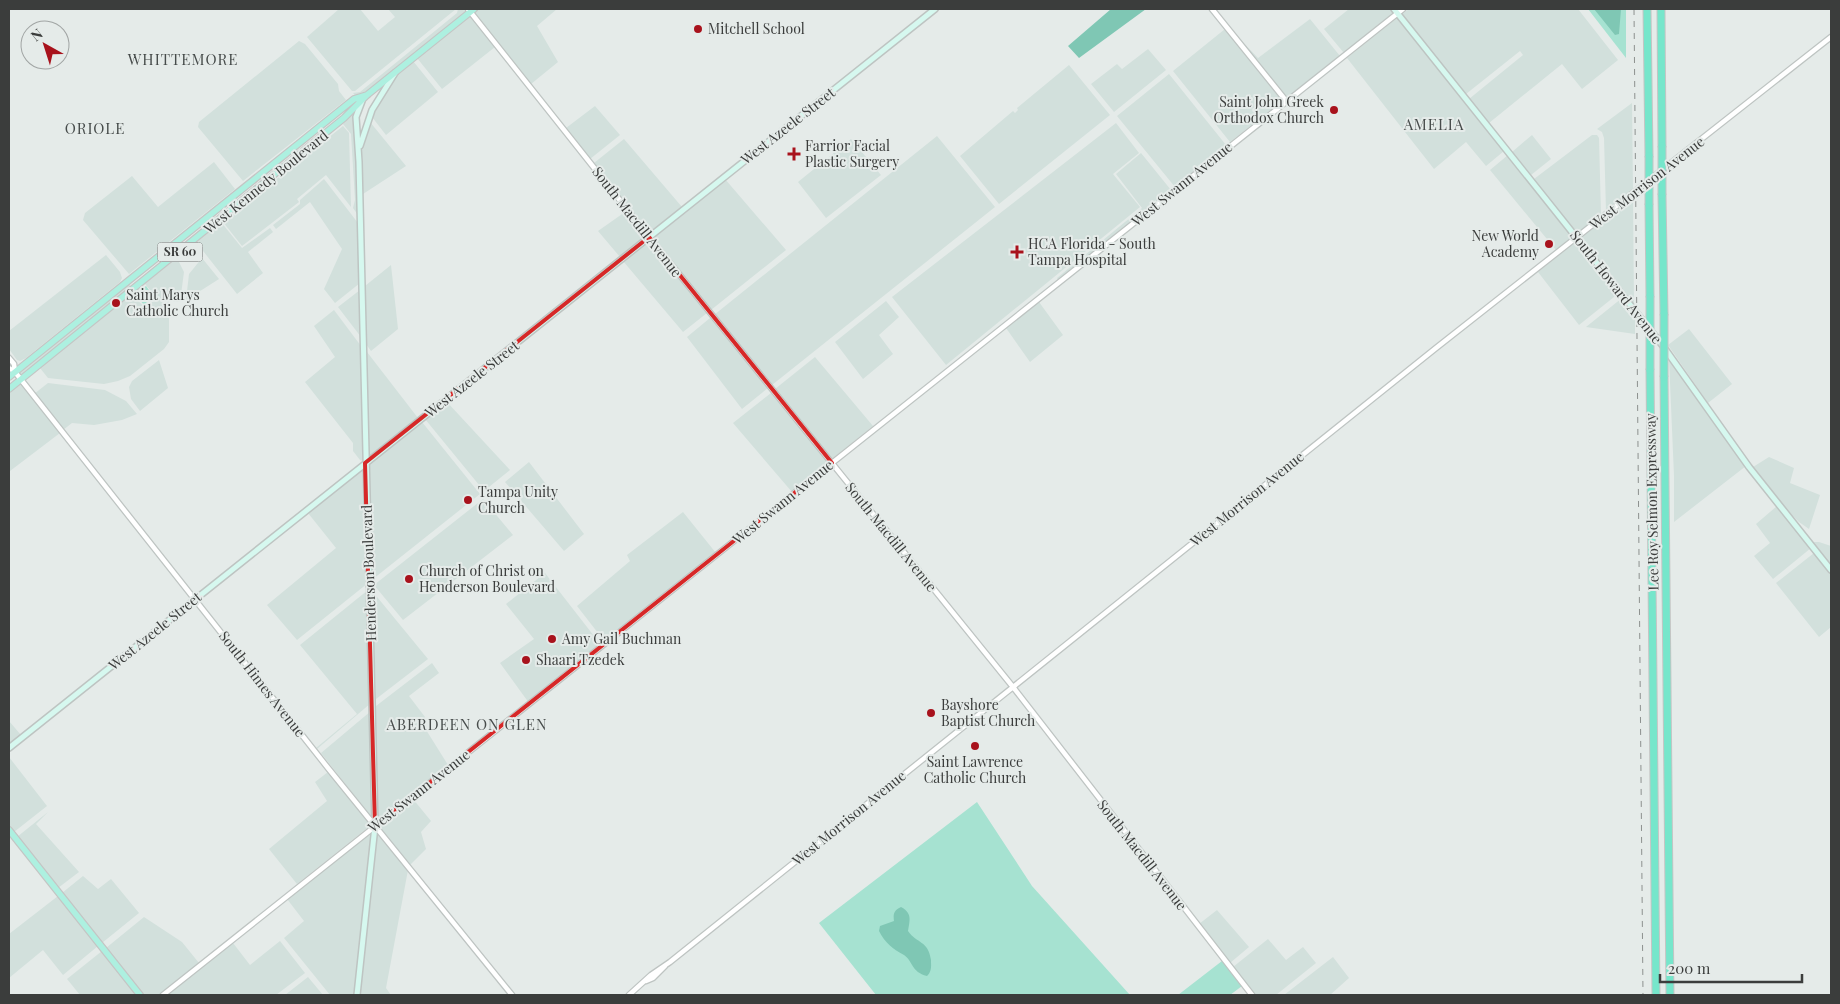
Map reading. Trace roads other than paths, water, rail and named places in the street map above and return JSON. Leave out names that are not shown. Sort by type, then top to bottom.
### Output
[{"type":"highway","name":"Lee Roy Selmon Expressway","points":[[1647,9],[1656,995]]},
{"type":"highway","name":"Lee Roy Selmon Expressway","points":[[1661,9],[1670,995]]},
{"type":"main road","name":"West Azeele Street","points":[[9,748],[935,9]]},
{"type":"main road","name":"West Kennedy Boulevard","points":[[9,389],[344,118],[367,95],[471,10]]},
{"type":"main road","name":"South Howard Avenue","points":[[1396,11],[1663,346],[1750,466],[1831,570]]},
{"type":"main road","name":"Henderson Boulevard","points":[[359,149],[372,110],[397,70]]},
{"type":"main road","name":"West Kennedy Boulevard","points":[[9,377],[354,98],[367,95]]},
{"type":"main road","name":"Henderson Boulevard","points":[[357,995],[375,826],[359,149],[356,117],[367,95]]},
{"type":"main road","points":[[9,830],[140,995]]},
{"type":"street","points":[[1212,9],[1287,102]]},
{"type":"street","name":"West Swann Avenue","points":[[163,995],[605,646],[832,463],[1287,102],[1396,11],[1403,9]]},
{"type":"street","name":"South Macdill Avenue","points":[[471,10],[649,238],[1013,687],[1252,995]]},
{"type":"street","name":"West Morrison Avenue","points":[[629,995],[646,981],[651,974],[666,965],[1831,36]]},
{"type":"street","name":"South Himes Avenue","points":[[9,358],[14,364],[15,372],[20,380],[512,995]]},
{"type":"street","points":[[9,368],[15,372]]},
{"type":"railway","points":[[1634,9],[1643,995]]},
{"type":"place","name":"Mitchell School","points":[[698,29]]},
{"type":"place","name":"Saint John Greek Orthodox Church","points":[[1334,110]]},
{"type":"place","name":"Farrior Facial Plastic Surgery","points":[[794,154]]},
{"type":"place","name":"New World Academy","points":[[1549,244]]},
{"type":"place","name":"HCA Florida - South Tampa Hospital","points":[[1017,252]]},
{"type":"place","name":"Saint Marys Catholic Church","points":[[116,303]]},
{"type":"place","name":"Tampa Unity Church","points":[[468,500]]},
{"type":"place","name":"Church of Christ on Henderson Boulevard","points":[[409,579]]},
{"type":"place","name":"Amy Gail Buchman","points":[[552,639]]},
{"type":"place","name":"Shaari Tzedek","points":[[526,660]]},
{"type":"place","name":"Bayshore Baptist Church","points":[[931,713]]},
{"type":"place","name":"Saint Lawrence Catholic Church","points":[[975,746]]},
{"type":"district","name":"WHITTEMORE","points":[[183,60]]},
{"type":"district","name":"AMELIA","points":[[1434,125]]},
{"type":"district","name":"ORIOLE","points":[[95,129]]},
{"type":"district","name":"ABERDEEN ON GLEN","points":[[467,725]]}]
